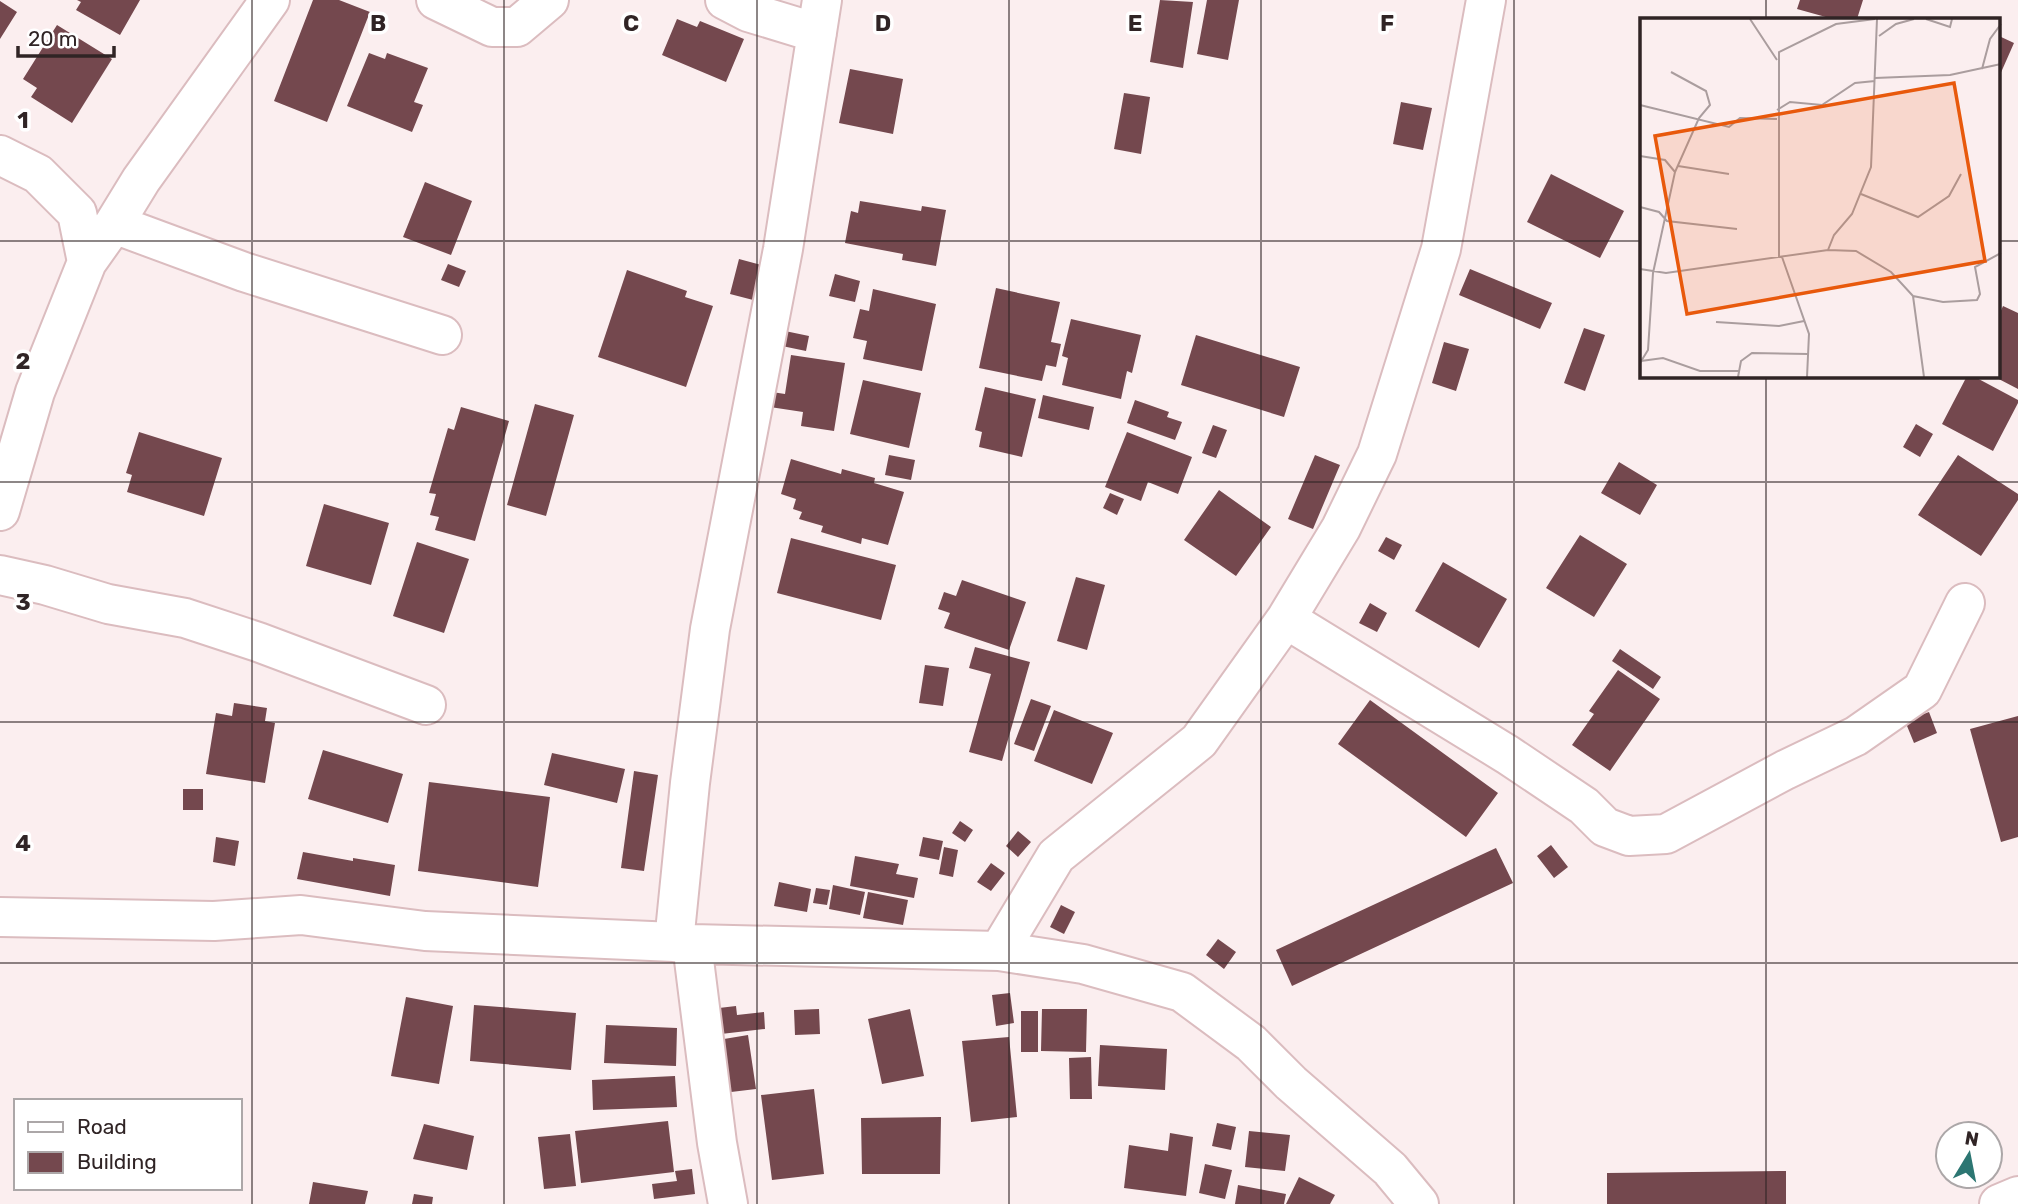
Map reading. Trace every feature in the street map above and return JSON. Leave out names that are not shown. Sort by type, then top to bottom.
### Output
[{"type":"street","points":[[0,511],[35,392],[87,262],[141,180],[270,0]]},
{"type":"street","points":[[436,0],[492,27],[517,27],[549,0]]},
{"type":"street","points":[[725,0],[748,12],[820,17],[783,248],[710,629],[690,783],[683,943],[728,1204]]},
{"type":"street","points":[[999,951],[1056,856],[1199,741],[1286,619],[1341,528],[1377,454],[1441,249],[1486,0]]},
{"type":"street","points":[[0,155],[38,174],[77,213],[87,262]]},
{"type":"street","points":[[114,224],[244,272],[442,335]]},
{"type":"street","points":[[0,575],[45,584],[108,604],[185,618],[258,642],[426,705]]},
{"type":"street","points":[[1286,619],[1508,755],[1584,806],[1605,827],[1629,836],[1666,834],[1785,769],[1856,736],[1922,690],[1965,603]]},
{"type":"street","points":[[0,917],[214,921],[301,915],[425,931],[683,943],[999,951],[1083,964],[1182,992],[1251,1043],[1291,1083],[1390,1169],[1419,1204]]},
{"type":"street","points":[[1999,1204],[2018,1196]]},
{"type":"building","points":[[77,0],[140,0],[120,35],[76,10],[81,2]]},
{"type":"building","points":[[313,0],[339,0],[370,12],[327,122],[274,101]]},
{"type":"building","points":[[1160,0],[1193,2],[1183,68],[1150,62]]},
{"type":"building","points":[[1207,0],[1239,0],[1228,60],[1197,54]]},
{"type":"building","points":[[1800,0],[1863,0],[1857,18],[1829,18],[1797,9]]},
{"type":"building","points":[[0,1],[17,12],[0,39]]},
{"type":"building","points":[[677,19],[697,27],[700,21],[744,39],[726,82],[662,55]]},
{"type":"building","points":[[57,25],[112,59],[72,123],[31,97],[37,88],[23,79]]},
{"type":"building","points":[[2000,36],[2014,43],[2000,75]]},
{"type":"building","points":[[369,53],[385,59],[387,53],[428,68],[414,102],[423,105],[412,132],[347,106]]},
{"type":"building","points":[[850,69],[903,79],[893,134],[839,123]]},
{"type":"building","points":[[1124,93],[1150,97],[1141,154],[1114,149]]},
{"type":"building","points":[[1401,102],[1432,108],[1423,150],[1393,144]]},
{"type":"building","points":[[1551,174],[1624,211],[1600,258],[1527,222]]},
{"type":"building","points":[[425,182],[472,201],[451,255],[403,237]]},
{"type":"building","points":[[860,201],[921,211],[922,206],[946,210],[936,266],[902,260],[903,254],[845,243],[851,211],[858,213]]},
{"type":"building","points":[[739,259],[765,266],[757,301],[730,294]]},
{"type":"building","points":[[448,264],[466,271],[459,287],[441,280]]},
{"type":"building","points":[[1470,269],[1552,303],[1540,329],[1459,295]]},
{"type":"building","points":[[627,270],[687,291],[685,297],[713,306],[686,387],[598,357]]},
{"type":"building","points":[[835,274],[860,281],[855,302],[829,296]]},
{"type":"building","points":[[996,288],[1060,302],[1051,342],[1061,344],[1056,367],[1046,365],[1042,381],[979,368]]},
{"type":"building","points":[[873,289],[936,304],[922,371],[863,359],[867,341],[853,338],[860,309],[869,311]]},
{"type":"building","points":[[2003,306],[2018,313],[2018,389],[1997,378],[2000,378],[2000,313]]},
{"type":"building","points":[[1071,319],[1141,335],[1132,373],[1127,371],[1121,399],[1062,385],[1068,358],[1062,356]]},
{"type":"building","points":[[1584,328],[1605,335],[1585,391],[1564,383]]},
{"type":"building","points":[[785,331],[809,336],[806,351],[782,346]]},
{"type":"building","points":[[1196,335],[1300,367],[1284,417],[1181,385]]},
{"type":"building","points":[[1444,342],[1469,349],[1456,391],[1432,383]]},
{"type":"building","points":[[791,355],[845,363],[834,431],[801,426],[803,412],[770,407],[772,392],[785,394]]},
{"type":"building","points":[[1966,378],[1977,378],[2018,400],[1993,451],[1942,424]]},
{"type":"building","points":[[863,380],[921,393],[909,448],[850,434]]},
{"type":"building","points":[[985,387],[1036,399],[1022,457],[979,447],[982,432],[975,430]]},
{"type":"building","points":[[1043,395],[1094,407],[1089,430],[1038,418]]},
{"type":"building","points":[[1135,400],[1169,412],[1167,417],[1182,422],[1175,440],[1127,423]]},
{"type":"building","points":[[535,404],[574,415],[546,516],[507,505]]},
{"type":"building","points":[[461,407],[509,421],[475,541],[435,530],[439,517],[430,515],[436,494],[429,493],[448,428],[454,430]]},
{"type":"building","points":[[1916,424],[1933,434],[1920,457],[1903,447]]},
{"type":"building","points":[[1213,425],[1227,430],[1216,458],[1202,453]]},
{"type":"building","points":[[139,432],[222,458],[204,516],[127,492],[132,475],[126,473]]},
{"type":"building","points":[[1127,432],[1192,457],[1178,494],[1148,482],[1141,501],[1105,487]]},
{"type":"building","points":[[889,455],[915,460],[911,480],[885,475]]},
{"type":"building","points":[[1315,455],[1340,465],[1313,529],[1288,519]]},
{"type":"building","points":[[1958,455],[2018,494],[2018,500],[1981,556],[1918,515]]},
{"type":"building","points":[[791,459],[841,474],[842,469],[875,478],[874,483],[904,492],[888,545],[862,538],[861,544],[821,532],[823,526],[799,519],[802,512],[793,509],[796,499],[781,494]]},
{"type":"building","points":[[1619,462],[1657,485],[1640,515],[1601,493]]},
{"type":"building","points":[[1219,490],[1271,527],[1236,576],[1184,540]]},
{"type":"building","points":[[1110,493],[1124,499],[1117,515],[1103,508]]},
{"type":"building","points":[[324,504],[389,523],[371,585],[306,566]]},
{"type":"building","points":[[1580,535],[1627,564],[1594,617],[1546,588]]},
{"type":"building","points":[[1386,537],[1402,545],[1394,560],[1378,551]]},
{"type":"building","points":[[791,538],[896,565],[881,620],[777,593]]},
{"type":"building","points":[[417,542],[469,559],[444,633],[393,616]]},
{"type":"building","points":[[1443,562],[1507,599],[1479,648],[1415,611]]},
{"type":"building","points":[[1076,577],[1105,585],[1087,650],[1057,641]]},
{"type":"building","points":[[962,580],[1026,602],[1009,650],[944,628],[950,613],[938,609],[944,592],[956,596]]},
{"type":"building","points":[[1370,603],[1387,613],[1377,632],[1359,623]]},
{"type":"building","points":[[975,647],[1030,662],[1002,761],[969,752],[991,674],[969,668]]},
{"type":"building","points":[[1620,649],[1661,677],[1653,689],[1612,661]]},
{"type":"building","points":[[925,665],[949,668],[943,706],[919,703]]},
{"type":"building","points":[[1618,670],[1660,699],[1610,771],[1572,745],[1594,714],[1589,711]]},
{"type":"building","points":[[1031,699],[1051,706],[1034,751],[1014,744]]},
{"type":"building","points":[[1370,700],[1498,793],[1466,837],[1338,744]]},
{"type":"building","points":[[234,703],[267,708],[265,721],[275,723],[265,783],[206,774],[216,713],[232,716]]},
{"type":"building","points":[[1054,710],[1113,733],[1092,784],[1034,761]]},
{"type":"building","points":[[1929,712],[1937,733],[1914,743],[1905,721]]},
{"type":"building","points":[[2018,716],[2018,837],[2001,842],[1970,729]]},
{"type":"building","points":[[323,750],[403,774],[388,823],[308,799]]},
{"type":"building","points":[[552,753],[625,769],[617,803],[544,785]]},
{"type":"building","points":[[634,771],[658,775],[644,871],[621,868]]},
{"type":"building","points":[[429,782],[550,797],[538,887],[418,871]]},
{"type":"building","points":[[183,789],[203,789],[203,810],[183,810]]},
{"type":"building","points":[[960,821],[973,830],[965,842],[952,833]]},
{"type":"building","points":[[1018,831],[1031,842],[1018,857],[1006,846]]},
{"type":"building","points":[[216,837],[239,841],[235,866],[213,862]]},
{"type":"building","points":[[923,837],[943,841],[939,860],[919,856]]},
{"type":"building","points":[[1551,845],[1568,867],[1554,878],[1537,856]]},
{"type":"building","points":[[944,847],[958,850],[953,877],[939,874]]},
{"type":"building","points":[[1496,848],[1513,883],[1292,986],[1276,950]]},
{"type":"building","points":[[303,852],[395,865],[390,896],[297,879]]},
{"type":"building","points":[[855,856],[899,864],[896,874],[918,878],[914,898],[850,886]]},
{"type":"building","points":[[991,863],[1005,873],[991,891],[977,882]]},
{"type":"building","points":[[779,882],[811,889],[807,912],[774,906]]},
{"type":"building","points":[[833,885],[865,892],[860,915],[829,909]]},
{"type":"building","points":[[816,888],[830,890],[827,905],[813,903]]},
{"type":"building","points":[[868,892],[908,900],[903,925],[863,918]]},
{"type":"building","points":[[1061,905],[1075,912],[1064,934],[1050,927]]},
{"type":"building","points":[[1218,939],[1236,952],[1224,969],[1206,955]]},
{"type":"building","points":[[1010,993],[1014,1023],[996,1026],[992,995]]},
{"type":"building","points":[[406,997],[453,1006],[439,1084],[391,1076]]},
{"type":"building","points":[[474,1005],[576,1013],[571,1070],[470,1061]]},
{"type":"building","points":[[736,1006],[737,1015],[764,1012],[765,1029],[721,1034],[719,1008]]},
{"type":"building","points":[[819,1009],[820,1034],[795,1035],[794,1010]]},
{"type":"building","points":[[910,1009],[924,1076],[882,1084],[868,1019]]},
{"type":"building","points":[[1042,1009],[1087,1009],[1086,1052],[1041,1051]]},
{"type":"building","points":[[1021,1011],[1038,1011],[1038,1052],[1021,1052]]},
{"type":"building","points":[[606,1025],[677,1028],[676,1066],[604,1063]]},
{"type":"building","points":[[748,1035],[756,1089],[731,1092],[724,1039]]},
{"type":"building","points":[[1009,1037],[1017,1117],[971,1122],[962,1041]]},
{"type":"building","points":[[1100,1045],[1167,1049],[1165,1090],[1098,1086]]},
{"type":"building","points":[[1091,1057],[1092,1099],[1070,1099],[1069,1058]]},
{"type":"building","points":[[675,1076],[677,1107],[593,1110],[592,1080]]},
{"type":"building","points":[[814,1089],[824,1174],[772,1180],[761,1095]]},
{"type":"building","points":[[941,1117],[940,1174],[862,1174],[861,1118]]},
{"type":"building","points":[[668,1121],[674,1172],[581,1183],[575,1131]]},
{"type":"building","points":[[1217,1123],[1236,1127],[1231,1150],[1212,1146]]},
{"type":"building","points":[[424,1124],[474,1136],[467,1170],[413,1159]]},
{"type":"building","points":[[1249,1131],[1290,1135],[1285,1171],[1245,1167]]},
{"type":"building","points":[[1170,1133],[1193,1137],[1186,1196],[1124,1188],[1129,1145],[1168,1151]]},
{"type":"building","points":[[570,1134],[576,1186],[544,1189],[538,1137]]},
{"type":"building","points":[[1205,1164],[1232,1170],[1225,1199],[1199,1193]]},
{"type":"building","points":[[692,1169],[695,1194],[654,1199],[652,1184],[677,1181],[675,1171]]},
{"type":"building","points":[[1786,1171],[1786,1204],[1607,1204],[1607,1173]]},
{"type":"building","points":[[1299,1177],[1335,1195],[1330,1204],[1286,1204]]},
{"type":"building","points":[[313,1182],[368,1191],[365,1204],[309,1204]]},
{"type":"building","points":[[1238,1185],[1286,1194],[1284,1204],[1235,1204]]},
{"type":"building","points":[[414,1194],[433,1197],[432,1204],[412,1204]]}]
